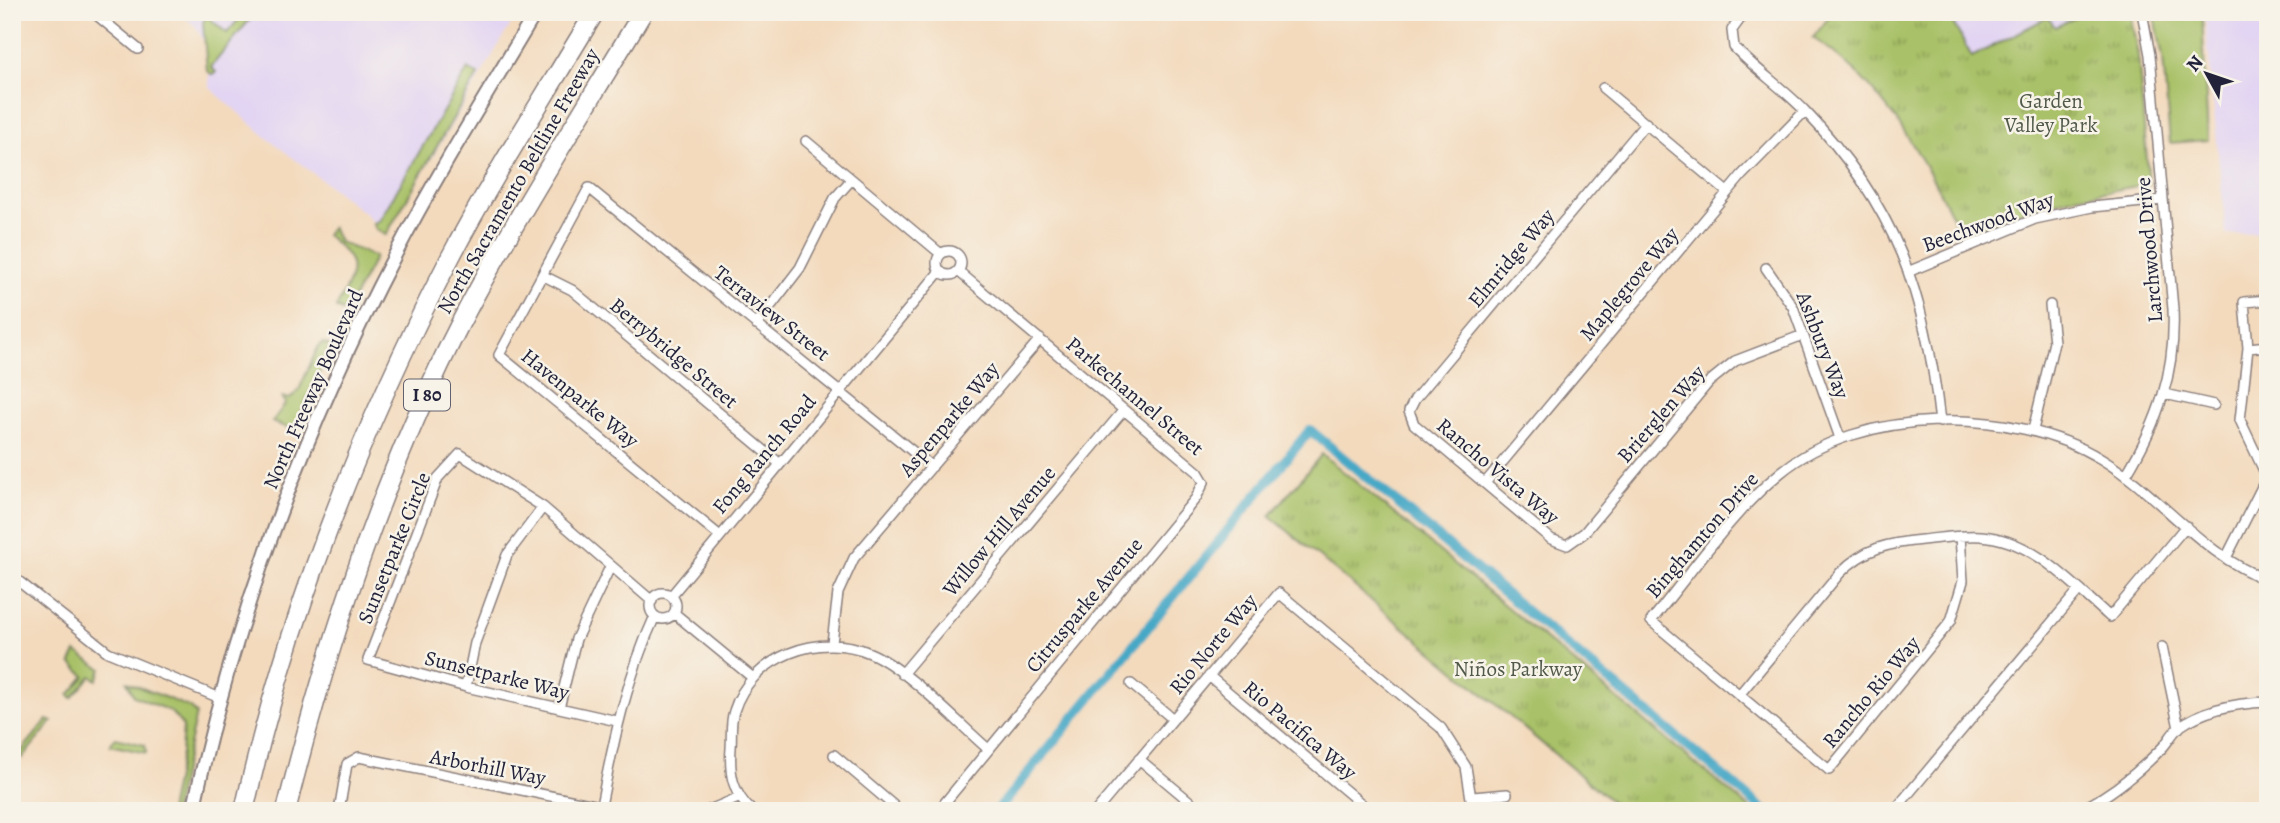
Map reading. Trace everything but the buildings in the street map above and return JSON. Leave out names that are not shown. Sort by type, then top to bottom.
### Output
[{"type":"highway","name":"North Sacramento Beltline Freeway","points":[[244,811],[293,629],[338,502],[391,377],[451,256],[595,12]]},
{"type":"highway","name":"North Sacramento Beltline Freeway","points":[[286,811],[312,706],[354,574],[404,445],[463,319],[523,209],[643,12]]},
{"type":"street","points":[[93,12],[138,49]]},
{"type":"street","name":"North Freeway Boulevard","points":[[193,811],[220,698],[272,533],[352,341],[431,190],[536,12]]},
{"type":"street","points":[[1745,12],[1732,30],[1734,47],[1805,111],[1842,155],[1887,220],[1910,271],[1928,335],[1940,422]]},
{"type":"street","name":"Larchwood Drive","points":[[2126,475],[2147,440],[2165,394],[2174,328],[2150,55],[2142,12]]},
{"type":"street","points":[[1603,88],[1727,192]]},
{"type":"street","name":"Maplegrove Way","points":[[1485,483],[1727,192],[1805,111]]},
{"type":"street","name":"Elmridge Way","points":[[1410,417],[1409,411],[1415,399],[1646,123]]},
{"type":"street","points":[[806,141],[941,254]]},
{"type":"street","points":[[756,325],[800,268],[835,198],[851,180]]},
{"type":"street","name":"Terraview Street","points":[[589,188],[756,325],[840,389],[932,467]]},
{"type":"street","name":"Havenparke Way","points":[[589,188],[499,355],[720,536]]},
{"type":"street","name":"Beechwood Way","points":[[1910,271],[2035,219],[2092,206],[2163,200]]},
{"type":"street","points":[[948,251],[956,253],[961,264],[958,271],[947,275],[940,271],[937,260],[941,254],[948,251]]},
{"type":"street","name":"Ashbury Way","points":[[1766,268],[1785,292],[1840,438]]},
{"type":"street","name":"Fong Ranch Road","points":[[671,596],[940,271]]},
{"type":"street","points":[[958,271],[1040,340]]},
{"type":"street","name":"Berrybridge Street","points":[[542,275],[572,290],[779,463]]},
{"type":"street","points":[[2226,558],[2267,477],[2240,420],[2248,348],[2244,302],[2268,300]]},
{"type":"street","points":[[2033,430],[2053,350],[2054,326],[2050,305]]},
{"type":"street","name":"Brierglen Way","points":[[1567,545],[1579,538],[1709,382],[1724,369],[1753,352],[1803,335]]},
{"type":"street","name":"Parkechannel Street","points":[[1040,340],[1198,472],[1204,482]]},
{"type":"street","name":"Aspenparke Way","points":[[832,643],[838,593],[854,558],[1040,340]]},
{"type":"street","points":[[2248,348],[2268,346]]},
{"type":"street","points":[[2165,394],[2214,405]]},
{"type":"street","name":"Willow Hill Avenue","points":[[902,674],[1124,411]]},
{"type":"street","name":"Rancho Vista Way","points":[[1410,417],[1555,542],[1567,545]]},
{"type":"street","name":"Binghamton Drive","points":[[1651,621],[1765,486],[1799,458],[1840,438],[1870,430],[1940,422],[1979,421],[2033,430],[2077,446],[2126,475],[2226,558],[2268,580]]},
{"type":"street","name":"Sunsetparke Circle","points":[[368,660],[438,478],[460,454],[543,507]]},
{"type":"street","name":"Citrusparke Avenue","points":[[938,811],[984,756],[987,748],[1196,498],[1204,482]]},
{"type":"street","points":[[466,687],[475,643],[507,555],[543,507],[652,601]]},
{"type":"street","points":[[1739,695],[1840,573],[1856,558],[1882,545],[1960,536],[1997,538],[2025,548],[2110,617],[2186,526]]},
{"type":"street","name":"Rancho Rio Way","points":[[1651,621],[1829,770],[1951,621],[1961,595],[1963,581],[1960,536]]},
{"type":"street","points":[[559,708],[576,639],[610,567]]},
{"type":"street","points":[[12,576],[108,652],[220,698]]},
{"type":"street","points":[[1894,811],[2078,590]]},
{"type":"street","name":"Rio Norte Way","points":[[1096,811],[1279,593],[1441,728],[1466,767],[1473,797]]},
{"type":"street","points":[[658,595],[671,596],[676,603],[674,613],[663,619],[655,616],[651,608],[652,601],[658,595]]},
{"type":"street","points":[[674,613],[753,678]]},
{"type":"street","points":[[600,809],[617,721],[634,661],[655,616]]},
{"type":"street","points":[[752,811],[738,798],[730,765],[734,711],[753,678],[793,649],[832,643],[871,653],[902,674],[987,748]]},
{"type":"street","points":[[2162,647],[2179,728]]},
{"type":"street","name":"Sunsetparke Way","points":[[368,660],[466,687],[617,721]]},
{"type":"street","name":"Rio Pacifica Way","points":[[1209,676],[1364,806],[1360,811]]},
{"type":"street","points":[[1131,684],[1173,719]]},
{"type":"street","points":[[2079,811],[2110,795],[2162,749],[2179,728],[2207,712],[2245,703],[2268,702]]},
{"type":"street","points":[[834,755],[900,811]]},
{"type":"street","name":"Arborhill Way","points":[[339,811],[347,764],[359,757],[600,809],[624,811]]},
{"type":"street","points":[[1139,760],[1200,811]]},
{"type":"street","points":[[1473,811],[1473,797],[1507,794]]},
{"type":"street","points":[[707,811],[738,798]]},
{"type":"shaded area","points":[[179,12],[518,12],[386,236],[366,214],[266,137],[209,87],[209,50],[195,26]]},
{"type":"shaded area","points":[[1947,12],[2088,12],[2055,27],[2047,18],[1972,57]]},
{"type":"shaded area","points":[[2209,12],[2268,12],[2268,233],[2226,235],[2205,17]]},
{"type":"green space","points":[[207,12],[212,12],[208,17],[227,33],[245,12],[256,12],[211,67],[216,72],[213,75],[207,71],[203,23]]},
{"type":"green space","name":"Garden Valley Park","points":[[1833,12],[1947,12],[1972,57],[2048,17],[2055,27],[2088,12],[2130,12],[2138,55],[2149,184],[2069,198],[2015,214],[1962,237],[1934,181],[1901,126],[1861,77],[1813,38]]},
{"type":"green space","points":[[2154,12],[2204,12],[2208,140],[2170,143],[2163,58]]},
{"type":"green space","points":[[468,69],[478,75],[386,235],[376,229],[373,223],[379,221]]},
{"type":"green space","points":[[332,227],[339,242],[375,257],[346,313],[336,308],[348,285],[352,268],[345,253],[326,235]]},
{"type":"green space","points":[[323,343],[331,346],[294,430],[272,422],[286,403],[282,397],[290,399],[299,390],[318,347]]},
{"type":"green space","name":"Niños Parkway","points":[[1322,454],[1753,811],[1623,811],[1270,516]]},
{"type":"green space","points":[[76,652],[102,669],[97,680],[91,676],[72,698],[69,695],[85,676],[71,663]]},
{"type":"green space","points":[[127,682],[189,707],[196,714],[174,811],[169,811],[181,753],[183,726],[170,711],[134,696]]},
{"type":"green space","points":[[47,720],[52,722],[22,758],[18,755]]},
{"type":"green space","points":[[115,738],[145,745],[146,753],[110,745]]},
{"type":"waterway","points":[[997,811],[1310,430],[1765,811]]}]
